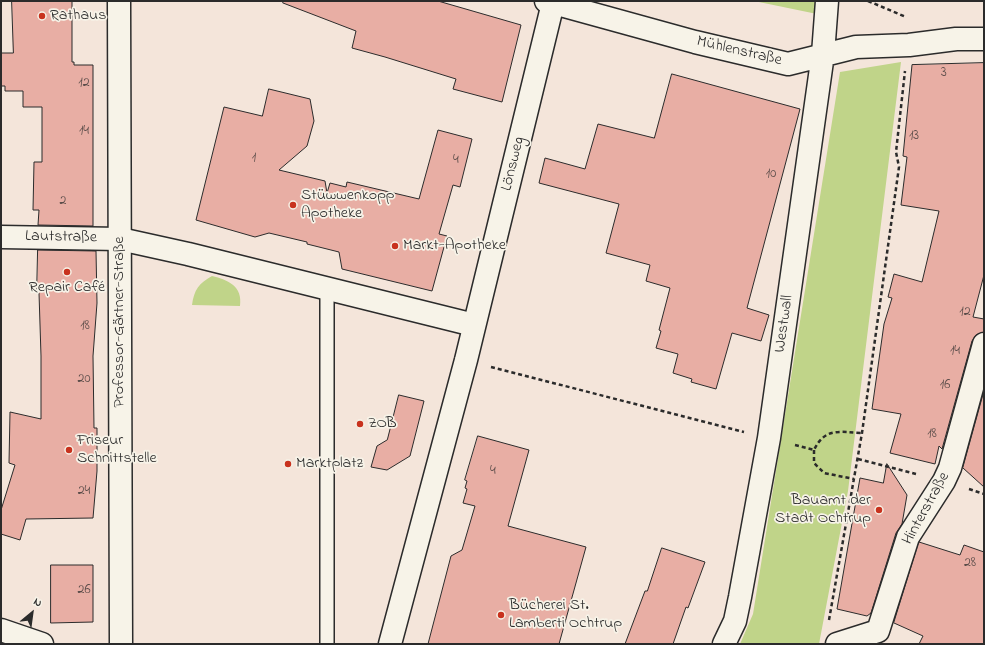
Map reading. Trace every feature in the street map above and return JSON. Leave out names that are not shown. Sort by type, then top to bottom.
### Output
[{"type":"street","name":"Professor-Gärtner-Straße","points":[[119,1],[121,644]]},
{"type":"street","name":"Westwall","points":[[724,644],[735,621],[769,438],[823,54],[827,1]]},
{"type":"street","name":"Mühlenstraße","points":[[550,2],[695,42],[788,64],[823,54],[856,47],[909,45],[956,38],[984,39]]},
{"type":"street","name":"Lönsweg","points":[[474,325],[550,2]]},
{"type":"street","name":"Lautstraße","points":[[1,237],[120,239]]},
{"type":"street","points":[[120,239],[474,325],[390,644]]},
{"type":"street","name":"Hinterstraße","points":[[837,644],[878,631],[908,536],[944,481],[950,468],[984,344]]},
{"type":"street","points":[[1,630],[42,644]]},
{"type":"lane","points":[[327,644],[328,289]]},
{"type":"path","points":[[828,620],[862,434],[899,167],[896,152],[909,45]]},
{"type":"path","points":[[466,360],[814,450]]},
{"type":"path","points":[[854,479],[824,473],[814,464],[814,450],[818,441],[830,433],[862,434]]},
{"type":"green space","points":[[754,1],[820,1],[817,14]]},
{"type":"green space","points":[[901,62],[848,491],[819,644],[740,644],[753,614],[840,72]]},
{"type":"green space","points":[[212,276],[229,282],[237,289],[239,293],[240,306],[192,305],[194,295],[200,284]]},
{"type":"building","points":[[12,1],[72,1],[72,62],[74,62],[74,65],[93,65],[93,226],[38,225],[39,210],[33,210],[34,162],[42,162],[42,107],[23,107],[23,91],[5,91],[5,86],[1,86],[1,53],[13,53]]},
{"type":"building","points":[[284,1],[438,1],[521,25],[502,102],[453,89],[456,79],[352,48],[356,31],[283,3]]},
{"type":"building","points":[[984,63],[984,275],[973,317],[984,319],[984,332],[976,335],[972,341],[942,449],[939,446],[935,464],[890,453],[901,414],[872,409],[884,324],[892,298],[888,297],[894,274],[922,282],[939,211],[901,205],[907,157],[903,156],[912,65]]},
{"type":"building","points":[[672,74],[800,109],[747,308],[769,315],[761,341],[732,333],[716,389],[691,382],[692,379],[673,373],[678,354],[656,348],[670,288],[646,281],[650,265],[606,253],[619,204],[539,183],[545,158],[585,169],[598,124],[654,138]]},
{"type":"building","points":[[269,89],[310,99],[314,121],[307,146],[279,170],[325,181],[327,193],[330,183],[346,187],[347,182],[419,199],[438,130],[472,139],[460,187],[453,185],[439,234],[447,236],[432,291],[342,269],[339,252],[307,244],[307,242],[269,233],[255,237],[196,220],[224,107],[262,116]]},
{"type":"building","points":[[38,250],[96,251],[97,303],[93,356],[94,428],[97,428],[97,471],[93,518],[26,519],[20,540],[1,534],[1,510],[15,465],[9,463],[10,412],[41,419],[39,293],[37,293]]},
{"type":"building","points":[[984,391],[984,487],[963,468]]},
{"type":"building","points":[[399,395],[424,401],[410,456],[387,470],[371,467],[377,446],[387,440]]},
{"type":"building","points":[[478,436],[529,450],[508,526],[586,547],[559,644],[428,644],[451,556],[462,550],[475,506],[463,503],[467,489],[465,488],[467,481],[465,480]]},
{"type":"building","points":[[887,464],[907,495],[902,524],[896,533],[871,613],[867,616],[837,609],[860,478],[883,483]]},
{"type":"building","points":[[919,542],[960,555],[964,545],[984,552],[984,644],[919,644],[923,636],[894,623]]},
{"type":"building","points":[[662,548],[705,562],[688,608],[686,607],[673,644],[625,644],[645,591],[647,591]]},
{"type":"building","points":[[51,565],[93,565],[93,622],[51,623]]},
{"type":"place","name":"Rathaus","points":[[42,16]]},
{"type":"place","name":"Stüwwenkopp Apotheke","points":[[293,205]]},
{"type":"place","name":"Markt-Apotheke","points":[[395,246]]},
{"type":"place","name":"Repair Café","points":[[67,272]]},
{"type":"place","name":"ZOB","points":[[360,424]]},
{"type":"place","name":"Friseur Schnittstelle","points":[[69,450]]},
{"type":"place","name":"Marktplatz","points":[[288,464]]},
{"type":"place","name":"Bauamt der Stadt Ochtrup","points":[[879,510]]},
{"type":"place","name":"Bücherei St. Lamberti Ochtrup","points":[[501,615]]}]
